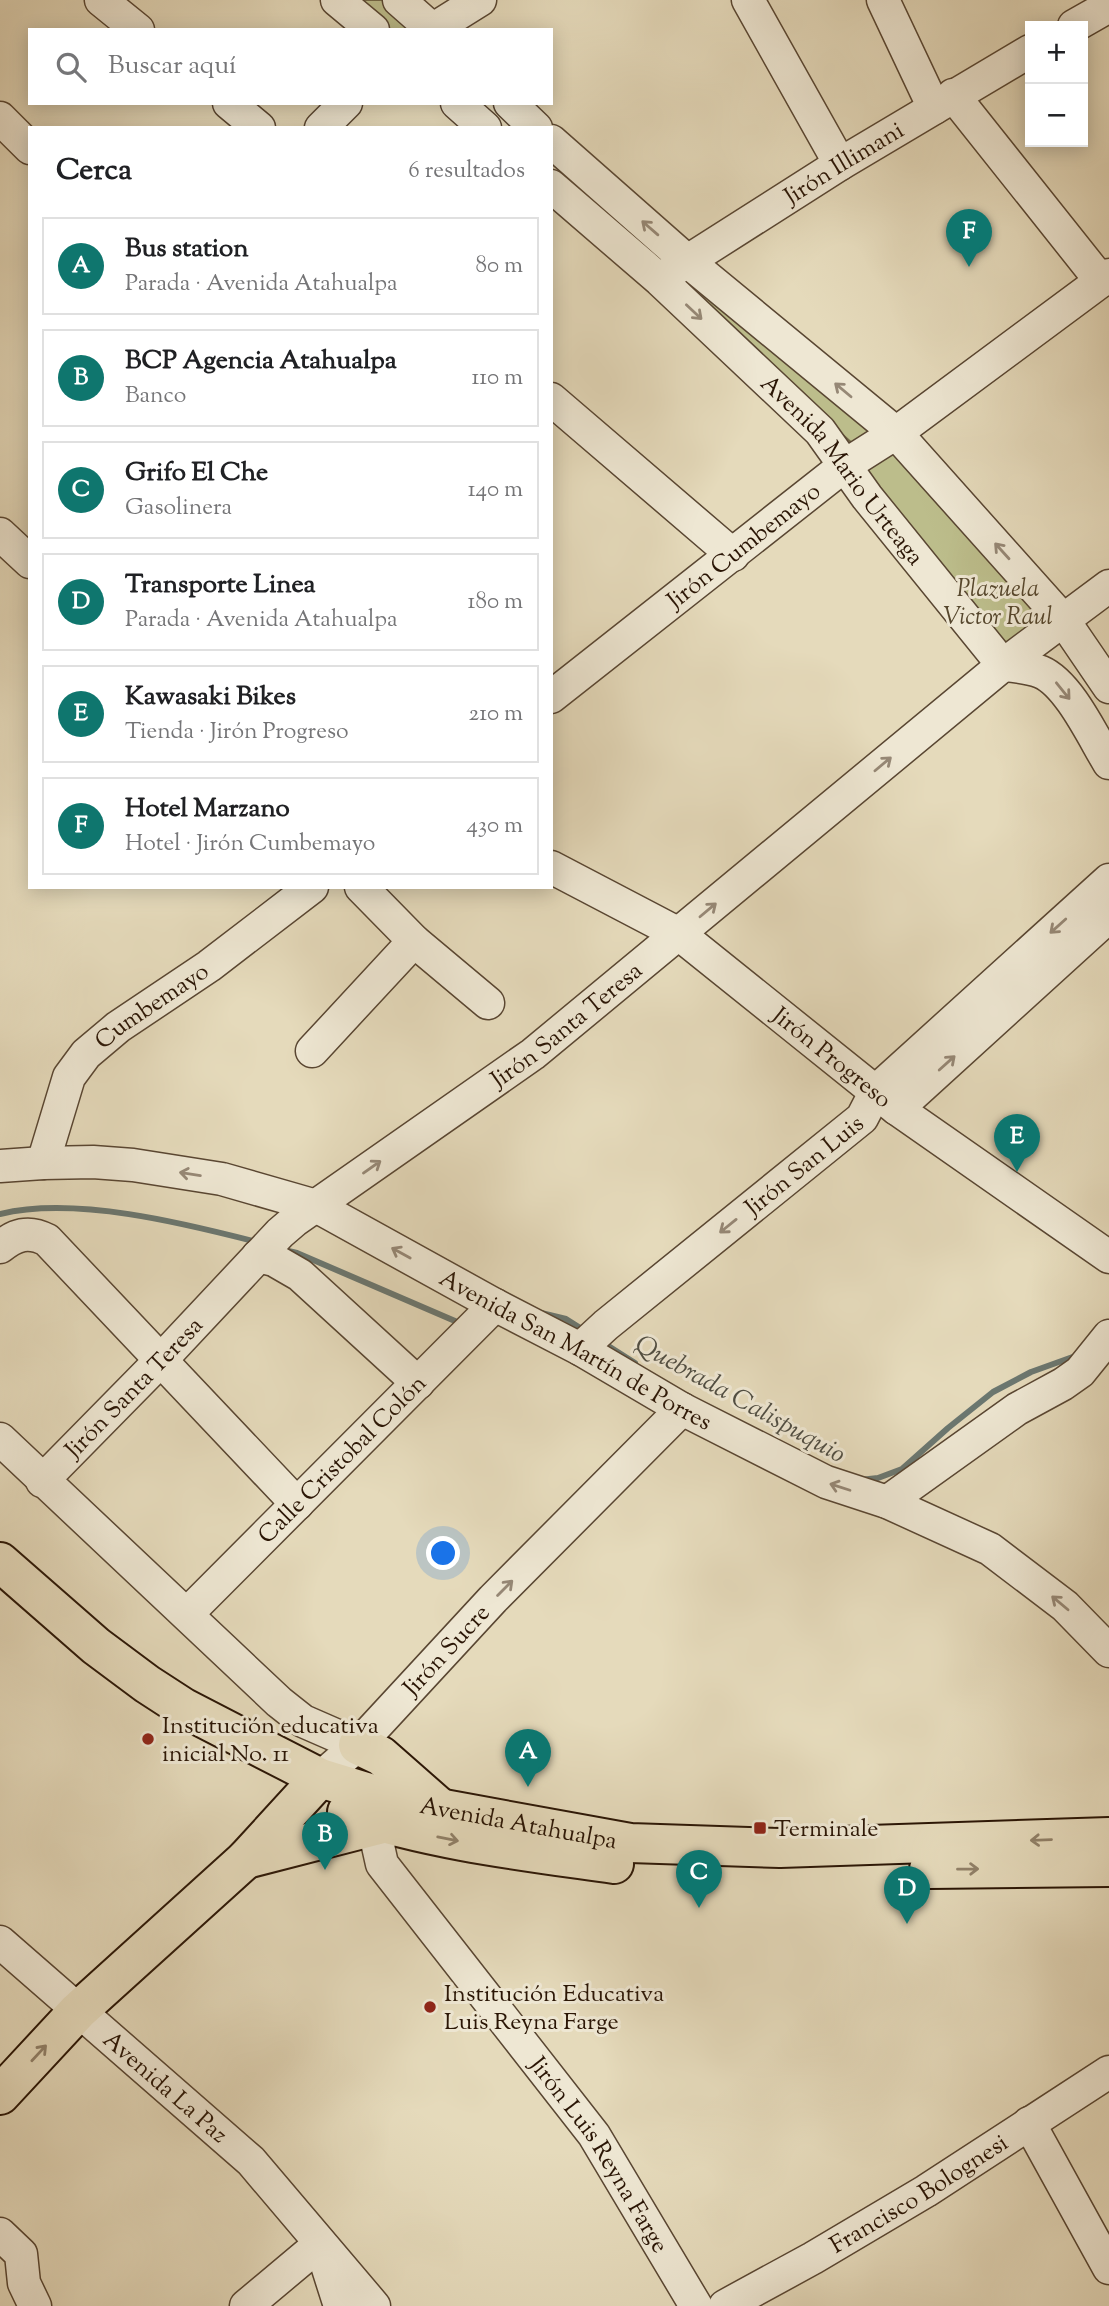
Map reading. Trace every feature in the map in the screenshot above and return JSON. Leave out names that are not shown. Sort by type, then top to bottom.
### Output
[{"type":"main road","name":"Avenida Atahualpa","points":[[0,1562],[96,1646],[147,1684],[311,1788]]},
{"type":"main road","name":"Avenida Atahualpa","points":[[0,1591],[85,1667],[170,1726],[311,1788],[385,1811],[481,1846],[631,1866],[783,1871],[1109,1867]]},
{"type":"main road","points":[[358,1745],[381,1756],[439,1807]]},
{"type":"main road","name":"Jirón Sucre","points":[[0,2095],[78,2011],[246,1859],[311,1788]]},
{"type":"main road","name":"Avenida Atahualpa","points":[[385,1811],[439,1807],[630,1843],[780,1848],[1109,1837]]},
{"type":"main road","points":[[246,1859],[385,1811]]},
{"type":"street","points":[[101,0],[136,28]]},
{"type":"street","points":[[337,0],[371,28]]},
{"type":"street","points":[[399,0],[430,28]]},
{"type":"street","points":[[435,28],[480,0]]},
{"type":"street","points":[[748,0],[840,164]]},
{"type":"street","points":[[883,0],[944,102],[1105,278]]},
{"type":"street","points":[[1083,21],[1109,6]]},
{"type":"street","name":"Jirón Illimani","points":[[660,280],[686,260],[840,164],[1025,54]]},
{"type":"street","points":[[231,105],[257,126]]},
{"type":"street","points":[[323,126],[344,105]]},
{"type":"street","points":[[459,105],[483,126]]},
{"type":"street","points":[[512,105],[534,126]]},
{"type":"street","points":[[0,118],[28,146]]},
{"type":"street","name":"Avenida Mario Urteaga","points":[[553,143],[686,260],[896,433],[1064,621],[1109,687]]},
{"type":"street","name":"Avenida Mario Urteaga","points":[[553,188],[660,280],[820,431],[875,508],[1003,665]]},
{"type":"street","name":"Jirón Cumbemayo","points":[[553,695],[844,466],[896,433],[1105,278]]},
{"type":"street","points":[[557,415],[733,555]]},
{"type":"street","points":[[0,534],[28,560]]},
{"type":"street","name":"Jirón Santa Teresa","points":[[42,1480],[160,1361],[266,1248],[316,1206],[533,1054],[1003,665],[1109,586]]},
{"type":"street","points":[[1003,665],[1039,671],[1053,679],[1065,691],[1109,763]]},
{"type":"street","name":"Jirón Progreso","points":[[553,868],[679,934],[886,1100],[1109,1257]]},
{"type":"street","name":"Jirón San Luis","points":[[886,1100],[1109,880]]},
{"type":"street","name":"Cumbemayo","points":[[43,1163],[69,1077],[86,1054],[118,1027],[209,967],[309,889]]},
{"type":"street","points":[[363,889],[414,940],[488,1003]]},
{"type":"street","name":"Jirón San Luis","points":[[591,1339],[1109,916]]},
{"type":"street","points":[[312,1051],[414,940]]},
{"type":"street","name":"Avenida San Martín de Porres","points":[[0,1166],[93,1163],[146,1167],[222,1180],[316,1206],[495,1305],[591,1339],[682,1409],[827,1482],[887,1502],[990,1549],[1065,1606],[1109,1651]]},
{"type":"street","points":[[0,1247],[12,1237],[21,1234],[32,1234],[47,1240],[297,1504]]},
{"type":"street","points":[[266,1248],[274,1261],[300,1275],[418,1383]]},
{"type":"street","name":"Calle Cristobal Colón","points":[[187,1614],[495,1305]]},
{"type":"street","points":[[887,1502],[1017,1409],[1080,1372],[1109,1336]]},
{"type":"street","name":"Jirón Sucre","points":[[311,1788],[358,1745],[493,1599],[682,1409]]},
{"type":"street","points":[[0,1439],[279,1702],[303,1721],[358,1745]]},
{"type":"street","name":"Jirón Luis Reyna Farge","points":[[385,1811],[378,1846],[382,1864],[594,2135],[696,2306]]},
{"type":"street","name":"Avenida La Paz","points":[[0,1942],[251,2161],[373,2306]]},
{"type":"street","name":"Francisco Bolognesi","points":[[725,2306],[926,2191],[1109,2072]]},
{"type":"street","points":[[1029,2123],[1109,2268]]},
{"type":"street","points":[[0,2234],[21,2254],[24,2283],[35,2306]]},
{"type":"street","points":[[246,2306],[320,2244]]},
{"type":"street","name":"Avenida La Paz","points":[[320,2244],[341,2306]]},
{"type":"green space","points":[[348,0],[383,0],[415,28],[381,28]]},
{"type":"green space","points":[[686,269],[884,431],[862,452],[670,281]]},
{"type":"green space","name":"Plazuela Victor Raul","points":[[908,437],[1055,616],[993,654],[856,469]]},
{"type":"waterway","name":"Quebrada Calispuquio","points":[[0,1214],[30,1209],[95,1210],[163,1220],[257,1242]]},
{"type":"waterway","name":"Quebrada Calispuquio","points":[[284,1250],[297,1253],[455,1321]]},
{"type":"waterway","name":"Quebrada Calispuquio","points":[[537,1312],[566,1319],[585,1331]]},
{"type":"waterway","name":"Quebrada Calispuquio","points":[[602,1342],[635,1363]]},
{"type":"waterway","name":"Quebrada Calispuquio","points":[[860,1480],[878,1478],[902,1469],[993,1392],[1031,1372],[1081,1354]]},
{"type":"place","name":"Hotel Marzano","points":[[969,267]]},
{"type":"place","name":"Kawasaki Bikes","points":[[1017,1172]]},
{"type":"place","name":"Institución educativa inicial No. 11","points":[[148,1739]]},
{"type":"place","name":"Bus station","points":[[528,1787]]},
{"type":"place","name":"Terminale","points":[[760,1828]]},
{"type":"place","name":"BCP Agencia Atahualpa","points":[[325,1870]]},
{"type":"place","name":"Grifo El Che","points":[[699,1908]]},
{"type":"place","name":"Transporte Linea","points":[[907,1924]]},
{"type":"place","name":"Institución Educativa Luis Reyna Farge","points":[[430,2007]]}]
